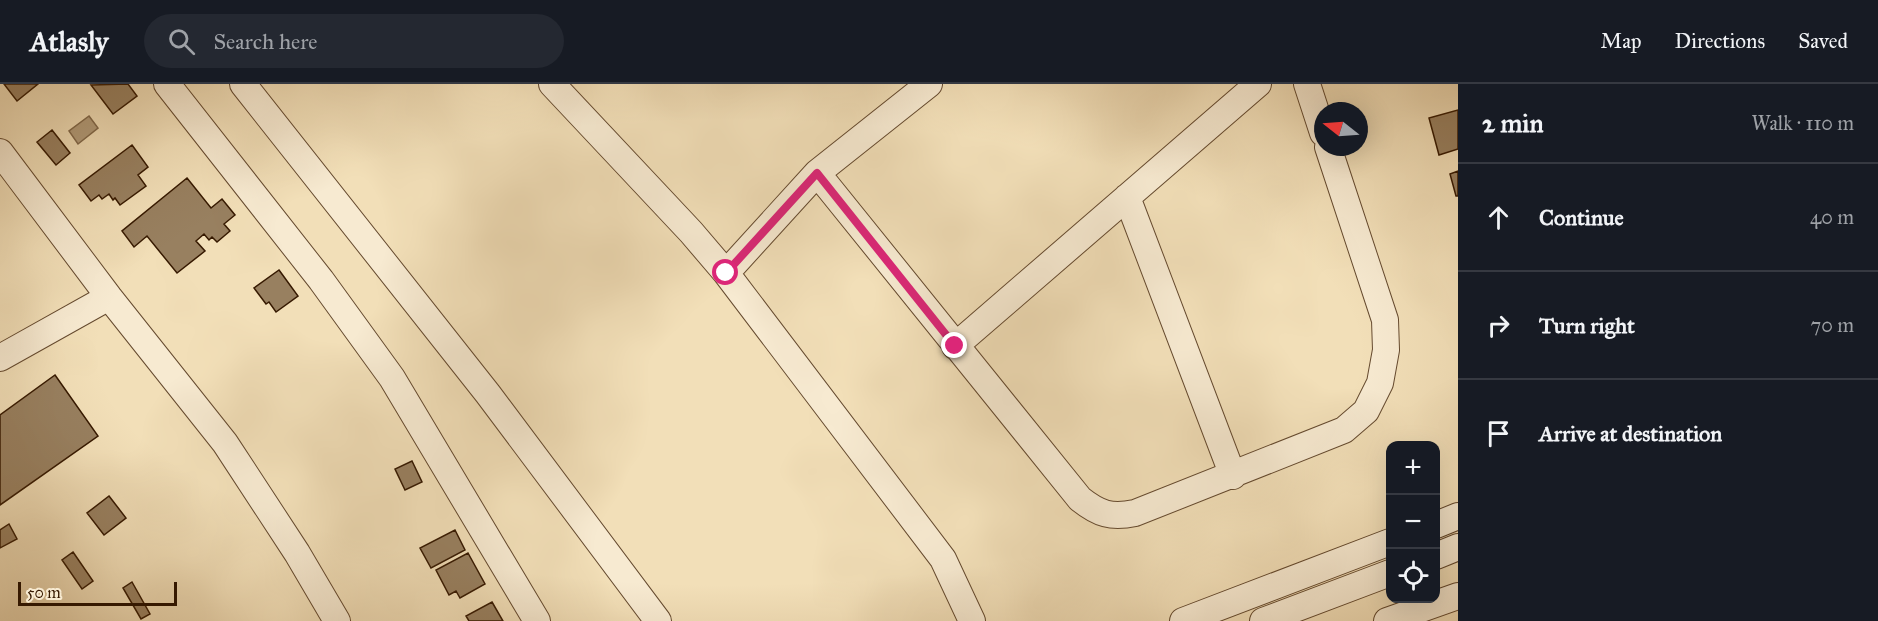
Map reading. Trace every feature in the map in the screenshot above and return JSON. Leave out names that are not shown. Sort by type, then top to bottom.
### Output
[{"type":"street","points":[[167,84],[321,280],[392,378],[537,621]]},
{"type":"street","points":[[243,84],[488,394],[658,621]]},
{"type":"street","points":[[552,84],[691,232],[726,273],[943,559],[972,621]]},
{"type":"street","points":[[726,273],[817,173],[929,84]]},
{"type":"street","points":[[955,346],[1258,84]]},
{"type":"street","points":[[1307,84],[1314,105]]},
{"type":"street","points":[[0,152],[109,297],[225,443],[297,553],[337,621]]},
{"type":"street","points":[[817,173],[1080,499],[1092,508],[1121,516],[1135,513],[1233,476],[1344,430],[1366,411],[1380,383],[1386,350],[1384,320],[1331,156]]},
{"type":"street","points":[[1127,197],[1233,476]]},
{"type":"street","points":[[0,358],[109,297]]},
{"type":"street","points":[[1440,523],[1458,516]]},
{"type":"street","points":[[1184,621],[1386,544]]},
{"type":"street","points":[[1440,554],[1458,547]]},
{"type":"street","points":[[1263,621],[1386,575]]},
{"type":"street","points":[[1387,621],[1458,596]]},
{"type":"shaded area","points":[[89,116],[98,128],[78,144],[69,131]]},
{"type":"building","points":[[4,84],[38,84],[17,101]]},
{"type":"building","points":[[128,84],[137,96],[113,114],[91,85]]},
{"type":"building","points":[[1458,110],[1458,149],[1439,155],[1429,118]]},
{"type":"building","points":[[52,130],[70,153],[56,165],[37,142]]},
{"type":"building","points":[[132,145],[148,167],[138,175],[146,186],[120,205],[109,194],[102,199],[99,195],[91,201],[79,185]]},
{"type":"building","points":[[1458,171],[1458,196],[1456,196],[1450,174]]},
{"type":"building","points":[[187,178],[211,208],[222,199],[235,215],[224,224],[230,231],[217,242],[212,237],[209,240],[204,234],[196,241],[205,251],[177,273],[147,236],[134,247],[122,231]]},
{"type":"building","points":[[279,270],[298,296],[276,312],[269,302],[266,304],[254,288]]},
{"type":"building","points":[[55,375],[98,436],[0,505],[0,415]]},
{"type":"building","points":[[412,461],[422,482],[405,490],[395,469]]},
{"type":"building","points":[[109,496],[126,518],[104,535],[87,513]]},
{"type":"building","points":[[9,524],[17,539],[0,548],[0,530]]},
{"type":"building","points":[[455,530],[465,550],[431,568],[420,548]]},
{"type":"building","points":[[73,552],[93,581],[82,589],[62,560]]},
{"type":"building","points":[[468,553],[485,584],[460,598],[456,591],[449,595],[436,570]]},
{"type":"building","points":[[132,582],[150,614],[141,619],[123,588]]},
{"type":"building","points":[[492,602],[503,621],[469,621],[466,616]]},
{"type":"route","points":[[726,273],[817,173],[955,346]]}]
